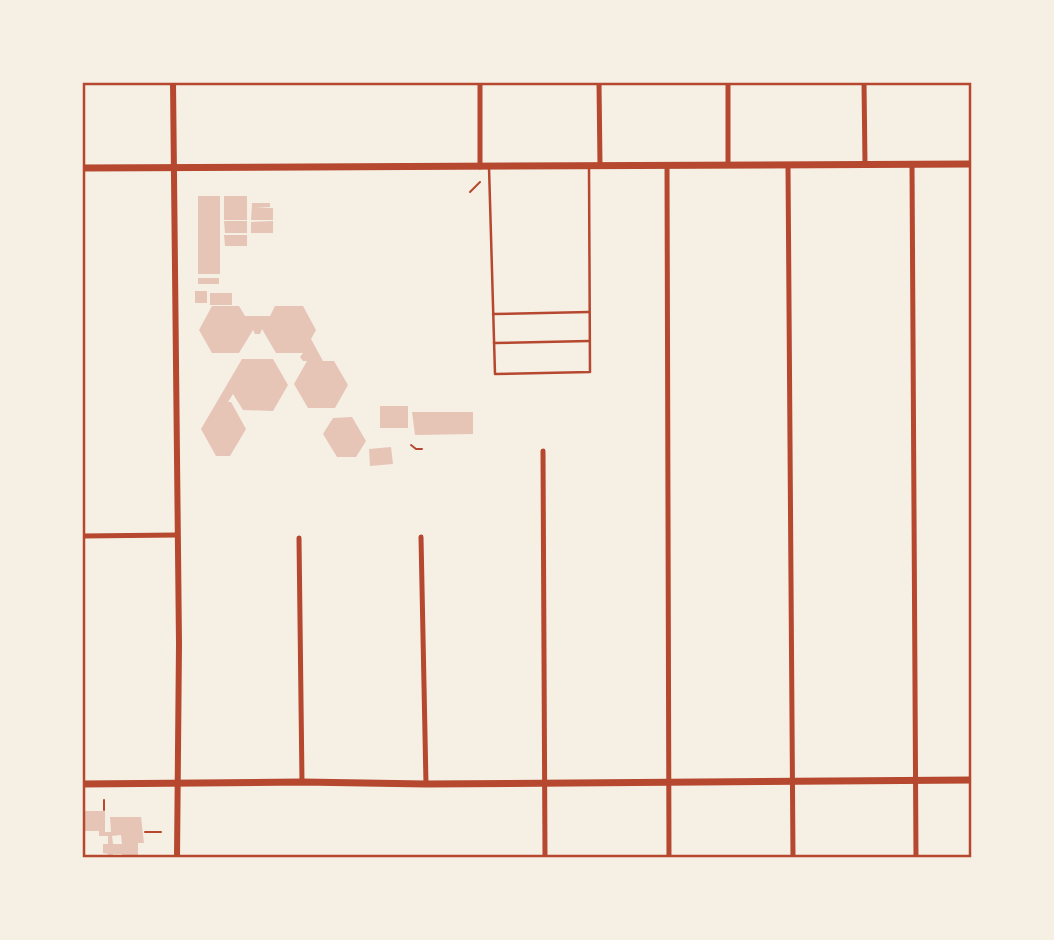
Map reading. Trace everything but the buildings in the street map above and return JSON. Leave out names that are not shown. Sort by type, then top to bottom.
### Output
[{"type":"main road","points":[[82,168],[972,163]]},
{"type":"main road","points":[[82,784],[972,780]]},
{"type":"street","points":[[173,82],[177,858]]},
{"type":"street","points":[[480,82],[484,167]]},
{"type":"street","points":[[599,82],[600,166]]},
{"type":"street","points":[[727,82],[728,165]]},
{"type":"street","points":[[864,82],[864,164]]},
{"type":"street","points":[[912,164],[916,858]]},
{"type":"street","points":[[667,165],[669,858]]},
{"type":"street","points":[[788,165],[793,858]]},
{"type":"street","points":[[543,451],[545,858]]},
{"type":"street","points":[[82,536],[177,536]]},
{"type":"street","points":[[421,537],[426,784]]},
{"type":"street","points":[[299,538],[302,782]]},
{"type":"lane","points":[[484,167],[495,374],[590,372],[589,166]]},
{"type":"lane","points":[[493,314],[589,312]]},
{"type":"lane","points":[[494,343],[589,341]]},
{"type":"path","points":[[470,192],[480,182]]},
{"type":"path","points":[[411,445],[422,449]]},
{"type":"path","points":[[104,800],[104,810]]},
{"type":"path","points":[[145,832],[161,832]]}]
